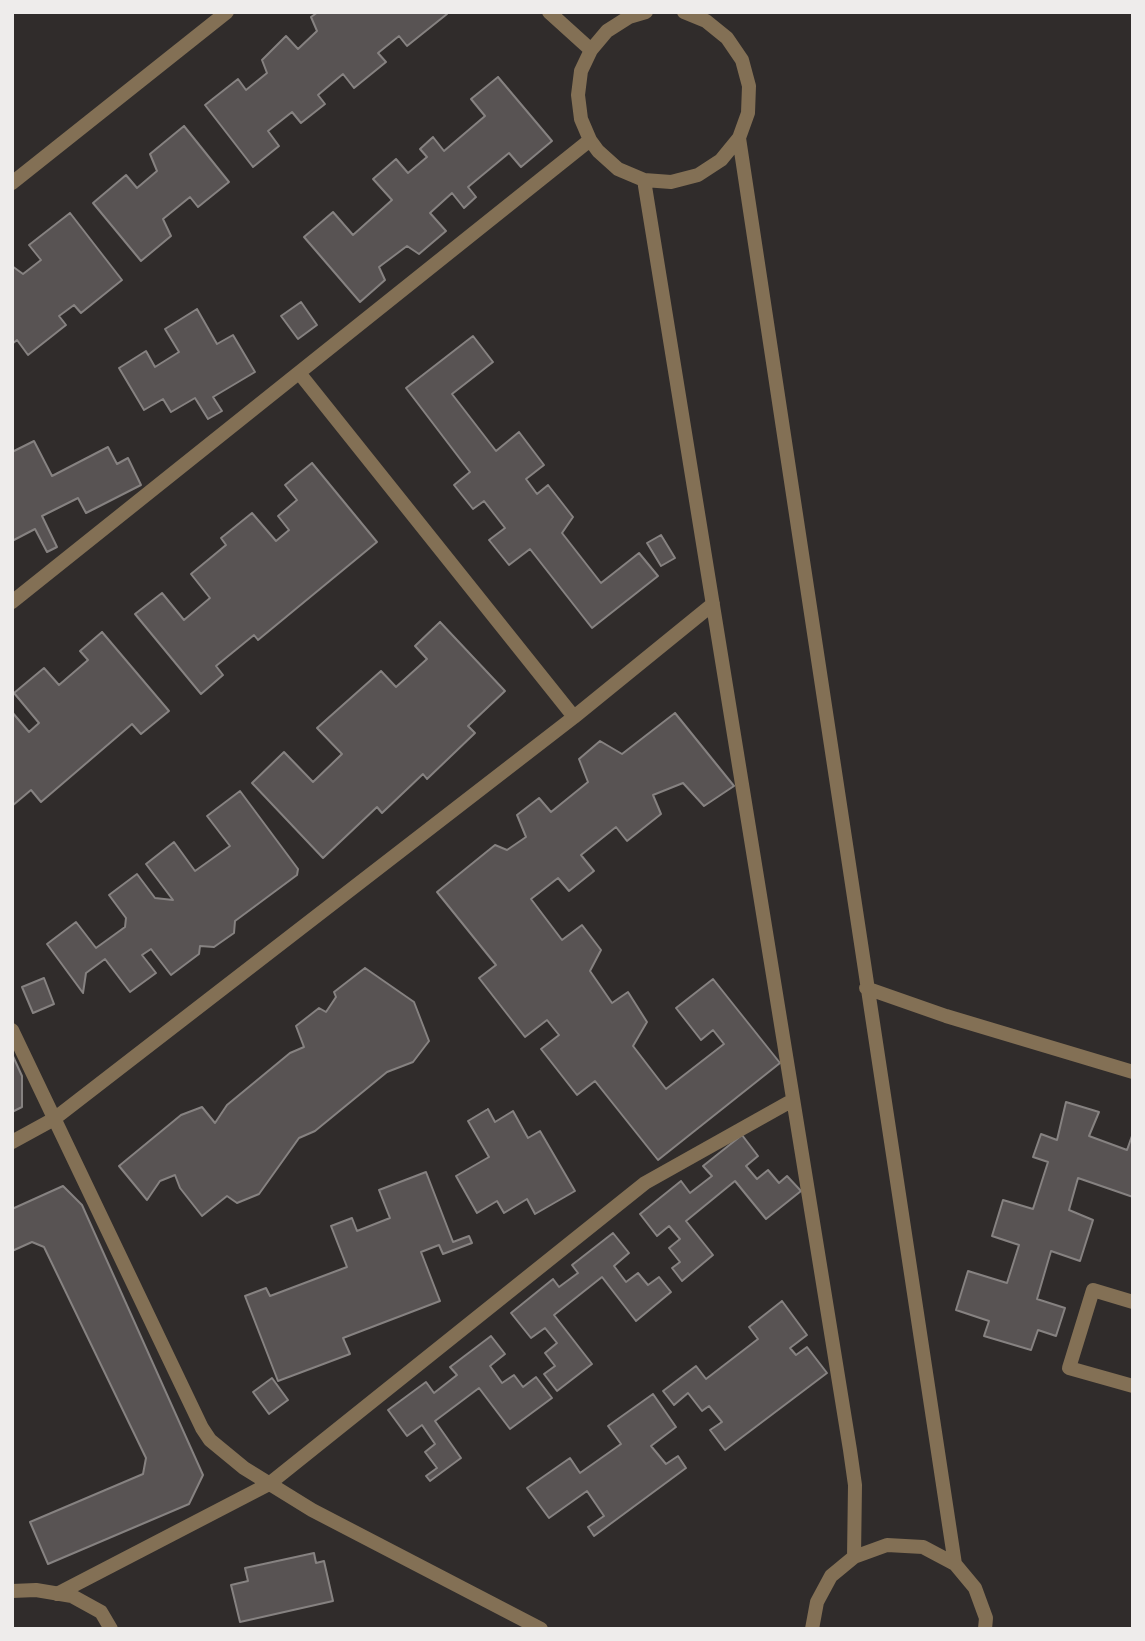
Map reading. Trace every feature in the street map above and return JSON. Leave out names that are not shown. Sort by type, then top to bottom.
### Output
[{"type":"street","points":[[12,183],[227,12]]},
{"type":"street","points":[[549,12],[591,50]]},
{"type":"street","points":[[646,12],[626,15],[607,31],[591,50],[581,71],[578,95],[581,118],[598,152],[618,169],[644,180],[671,182],[698,175],[721,160],[739,138],[748,113],[749,86],[742,60],[727,38],[706,21],[684,12]]},
{"type":"street","points":[[739,138],[954,1564]]},
{"type":"street","points":[[12,602],[590,140]]},
{"type":"street","points":[[644,180],[855,1485],[853,1557]]},
{"type":"street","points":[[300,374],[574,717]]},
{"type":"street","points":[[12,1142],[54,1119],[574,717],[713,604]]},
{"type":"street","points":[[866,988],[946,1016],[1133,1072]]},
{"type":"street","points":[[12,1030],[210,1440],[231,1458],[312,1510],[541,1629]]},
{"type":"street","points":[[57,1594],[269,1484],[645,1183],[793,1100]]},
{"type":"street","points":[[1133,1302],[1093,1290],[1069,1368],[1133,1386]]},
{"type":"street","points":[[812,1629],[817,1602],[831,1576],[853,1557],[887,1545],[923,1547],[954,1564],[975,1588],[986,1618],[985,1629]]},
{"type":"street","points":[[12,1591],[36,1590],[72,1596],[100,1612],[111,1629]]},
{"type":"building","points":[[318,12],[447,14],[407,46],[399,36],[378,53],[386,62],[354,88],[343,74],[318,95],[325,104],[301,123],[292,112],[268,131],[279,146],[253,167],[205,105],[238,79],[246,90],[267,73],[262,60],[286,36],[298,49],[317,31],[311,17]]},
{"type":"building","points":[[498,77],[552,141],[521,167],[509,153],[468,187],[476,197],[464,208],[452,193],[430,213],[446,231],[419,254],[407,246],[379,267],[385,280],[360,302],[304,237],[333,212],[353,235],[392,200],[373,179],[396,159],[408,173],[427,157],[420,149],[433,137],[444,151],[485,116],[471,99]]},
{"type":"building","points":[[184,126],[229,182],[198,207],[190,197],[163,219],[171,236],[141,261],[93,203],[126,175],[137,188],[157,171],[150,154]]},
{"type":"building","points":[[70,213],[122,280],[81,313],[74,305],[59,316],[66,325],[28,355],[17,340],[12,344],[12,266],[23,274],[41,260],[29,245]]},
{"type":"building","points":[[301,302],[317,325],[298,339],[281,316]]},
{"type":"building","points":[[197,309],[217,344],[233,335],[255,372],[213,397],[222,411],[208,419],[195,398],[171,412],[163,399],[144,410],[119,368],[146,351],[155,367],[179,352],[165,329]]},
{"type":"building","points":[[473,336],[493,362],[452,394],[496,451],[519,432],[544,465],[526,479],[537,494],[548,485],[573,517],[562,533],[601,583],[639,553],[658,576],[592,628],[530,549],[509,565],[489,540],[505,528],[484,501],[473,509],[454,485],[470,472],[406,388]]},
{"type":"building","points":[[34,441],[52,476],[108,447],[117,464],[128,458],[141,485],[86,513],[78,498],[42,516],[57,547],[47,552],[35,529],[12,541],[12,452]]},
{"type":"building","points":[[312,463],[377,542],[258,640],[254,635],[216,666],[223,675],[201,694],[135,614],[162,593],[184,620],[210,598],[191,574],[226,545],[221,538],[252,513],[276,541],[289,530],[278,516],[297,500],[285,485]]},
{"type":"building","points":[[661,535],[675,558],[661,566],[647,543]]},
{"type":"building","points":[[440,622],[505,691],[468,726],[475,733],[427,779],[423,774],[382,813],[377,807],[323,858],[252,783],[284,752],[313,782],[342,754],[317,728],[381,671],[396,687],[427,659],[415,646]]},
{"type":"building","points":[[102,632],[169,711],[141,734],[132,724],[41,802],[31,790],[12,806],[12,712],[29,732],[39,723],[14,693],[44,668],[59,685],[88,660],[80,651]]},
{"type":"building","points":[[675,713],[734,786],[704,806],[683,783],[653,795],[661,814],[627,841],[616,827],[581,855],[594,871],[569,891],[558,878],[531,899],[562,940],[582,925],[601,950],[590,971],[612,1003],[628,992],[647,1022],[633,1046],[666,1089],[724,1044],[713,1030],[701,1040],[676,1008],[713,979],[780,1063],[658,1160],[595,1081],[577,1095],[541,1049],[559,1035],[547,1020],[525,1037],[479,978],[496,965],[437,892],[495,845],[507,850],[526,837],[517,815],[539,798],[551,812],[588,782],[579,759],[600,741],[622,754]]},
{"type":"building","points":[[240,791],[298,869],[297,875],[235,921],[234,933],[214,947],[200,946],[199,954],[171,975],[151,949],[142,955],[156,973],[130,992],[105,959],[86,973],[83,993],[47,944],[76,922],[96,948],[125,927],[126,918],[109,895],[137,874],[155,898],[173,900],[146,864],[174,842],[195,871],[230,846],[207,816]]},
{"type":"building","points":[[365,968],[414,1002],[429,1041],[413,1062],[387,1072],[315,1131],[299,1138],[259,1194],[237,1203],[227,1196],[202,1216],[180,1188],[175,1175],[160,1181],[147,1200],[119,1166],[181,1115],[202,1107],[215,1123],[227,1105],[290,1053],[304,1047],[296,1026],[319,1008],[326,1012],[336,997],[334,992]]},
{"type":"building","points":[[44,978],[54,1004],[33,1013],[22,987]]},
{"type":"building","points":[[12,1054],[22,1076],[22,1107],[12,1112]]},
{"type":"building","points":[[1066,1102],[1099,1112],[1089,1136],[1127,1150],[1133,1133],[1133,1197],[1078,1178],[1069,1210],[1093,1220],[1080,1261],[1051,1251],[1037,1299],[1065,1308],[1056,1336],[1038,1330],[1031,1350],[984,1336],[989,1321],[956,1310],[968,1271],[1007,1283],[1019,1245],[992,1236],[1003,1200],[1033,1209],[1048,1162],[1033,1157],[1041,1134],[1057,1140]]},
{"type":"building","points":[[488,1109],[495,1122],[513,1111],[528,1138],[540,1131],[575,1191],[535,1214],[527,1199],[504,1213],[497,1201],[477,1213],[456,1176],[489,1157],[468,1121]]},
{"type":"building","points":[[742,1135],[758,1156],[746,1166],[757,1179],[768,1170],[779,1183],[787,1176],[801,1191],[766,1219],[735,1181],[686,1221],[713,1255],[682,1281],[672,1268],[680,1262],[669,1248],[680,1239],[669,1226],[657,1236],[640,1214],[681,1181],[690,1193],[712,1176],[703,1166]]},
{"type":"building","points":[[426,1172],[453,1242],[469,1236],[472,1243],[443,1254],[439,1245],[421,1252],[440,1301],[343,1338],[350,1354],[278,1381],[245,1296],[266,1288],[270,1296],[347,1267],[331,1226],[352,1218],[357,1231],[390,1218],[379,1190]]},
{"type":"building","points":[[63,1186],[82,1205],[203,1475],[189,1504],[48,1564],[30,1522],[143,1474],[146,1458],[44,1247],[32,1242],[12,1251],[12,1209]]},
{"type":"building","points":[[613,1233],[629,1253],[614,1266],[626,1282],[638,1273],[648,1285],[659,1277],[671,1292],[636,1321],[602,1277],[554,1315],[592,1364],[557,1391],[544,1374],[555,1366],[545,1353],[557,1343],[545,1328],[531,1338],[511,1313],[553,1279],[559,1287],[578,1273],[572,1265]]},
{"type":"building","points":[[782,1301],[807,1335],[790,1348],[796,1355],[807,1347],[827,1373],[725,1450],[710,1430],[722,1422],[709,1406],[702,1411],[688,1393],[674,1405],[663,1391],[696,1366],[706,1379],[758,1339],[749,1327]]},
{"type":"building","points":[[491,1336],[505,1354],[490,1366],[502,1383],[514,1375],[523,1387],[536,1377],[552,1398],[510,1429],[479,1388],[435,1421],[461,1458],[430,1481],[426,1476],[437,1468],[425,1452],[435,1444],[422,1425],[407,1436],[388,1410],[426,1382],[434,1393],[457,1375],[450,1367]]},
{"type":"building","points":[[272,1378],[288,1400],[269,1414],[253,1392]]},
{"type":"building","points":[[653,1394],[676,1427],[651,1446],[666,1464],[678,1456],[686,1468],[594,1536],[588,1527],[604,1516],[587,1491],[549,1518],[527,1488],[570,1458],[580,1473],[621,1444],[608,1426]]},
{"type":"building","points":[[314,1553],[316,1563],[324,1561],[333,1601],[240,1622],[231,1585],[248,1581],[245,1568]]}]
